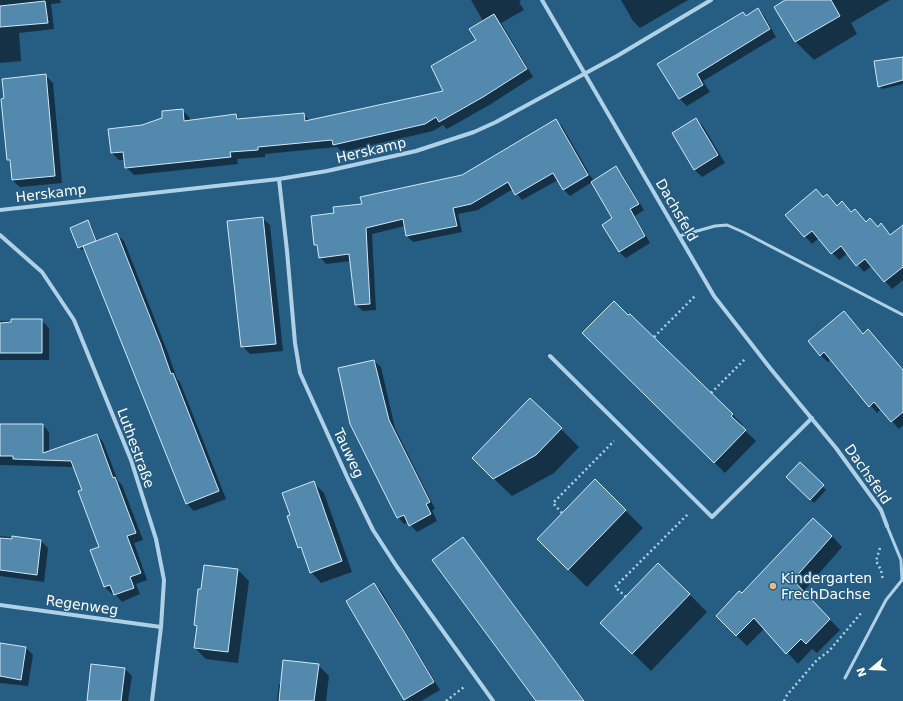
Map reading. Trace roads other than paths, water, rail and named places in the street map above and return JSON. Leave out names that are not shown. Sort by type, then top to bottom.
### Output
[{"type":"street","name":"Dachsfeld","points":[[542,0],[707,285],[755,349],[836,448],[881,510],[887,526]]},
{"type":"street","name":"Herskamp","points":[[0,210],[279,179],[385,159],[455,139],[496,122],[585,74],[711,0]]},
{"type":"street","name":"Tauweg","points":[[279,179],[295,344],[300,373],[373,530],[397,567],[492,701]]},
{"type":"street","name":"Luthestraße","points":[[0,235],[42,272],[74,320],[131,460],[156,539],[164,580],[161,627],[152,701]]},
{"type":"street","points":[[550,356],[712,517],[812,418]]},
{"type":"street","name":"Regenweg","points":[[0,605],[161,627]]},
{"type":"lane","points":[[679,236],[715,226],[727,225],[903,315]]},
{"type":"lane","points":[[845,678],[886,600],[902,580],[901,560],[887,526]]},
{"type":"place","name":"Kindergarten FrechDachse","points":[[773,586]]}]
